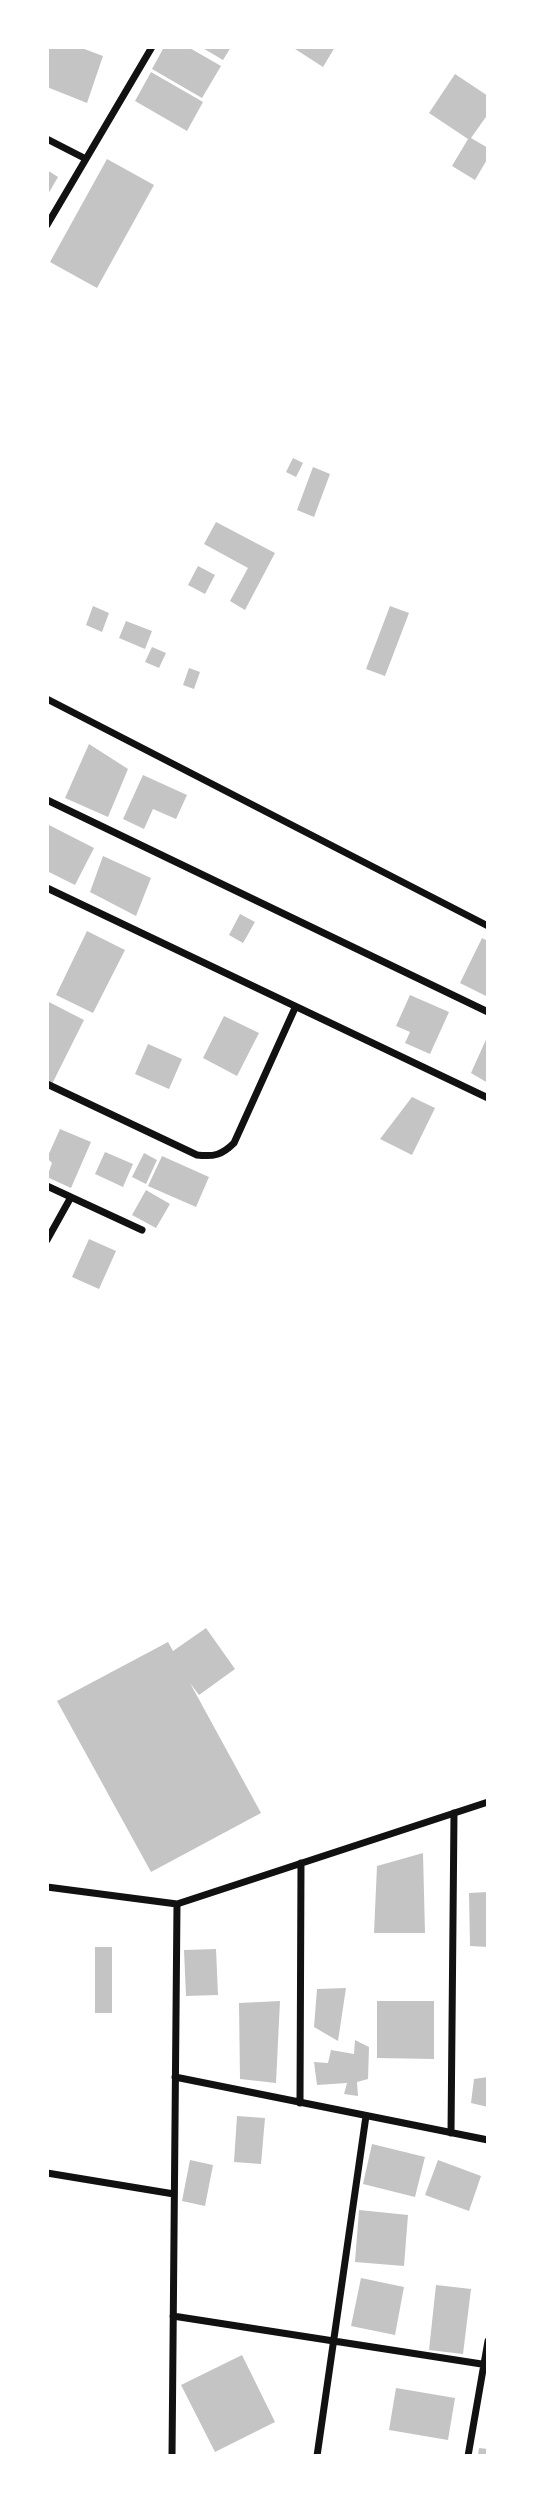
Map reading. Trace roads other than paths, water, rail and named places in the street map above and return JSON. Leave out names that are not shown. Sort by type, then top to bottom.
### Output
[{"type":"street","points":[[47,225],[152,47]]},
{"type":"street","points":[[47,139],[86,159]]},
{"type":"street","points":[[47,699],[488,926]]},
{"type":"street","points":[[47,800],[488,1012]]},
{"type":"street","points":[[47,888],[488,1098]]},
{"type":"street","points":[[47,1084],[197,1154],[212,1156],[223,1153],[234,1143],[295,1008]]},
{"type":"street","points":[[47,1186],[142,1230]]},
{"type":"street","points":[[47,1240],[71,1197]]},
{"type":"street","points":[[47,1886],[177,1904],[488,1802]]},
{"type":"street","points":[[451,2133],[454,1813]]},
{"type":"street","points":[[300,2103],[301,1863]]},
{"type":"street","points":[[172,2456],[177,1904]]},
{"type":"street","points":[[175,2077],[488,2140]]},
{"type":"street","points":[[317,2456],[366,2116]]},
{"type":"street","points":[[47,2173],[174,2194]]},
{"type":"street","points":[[173,2316],[486,2364]]},
{"type":"street","points":[[468,2456],[488,2341]]}]
